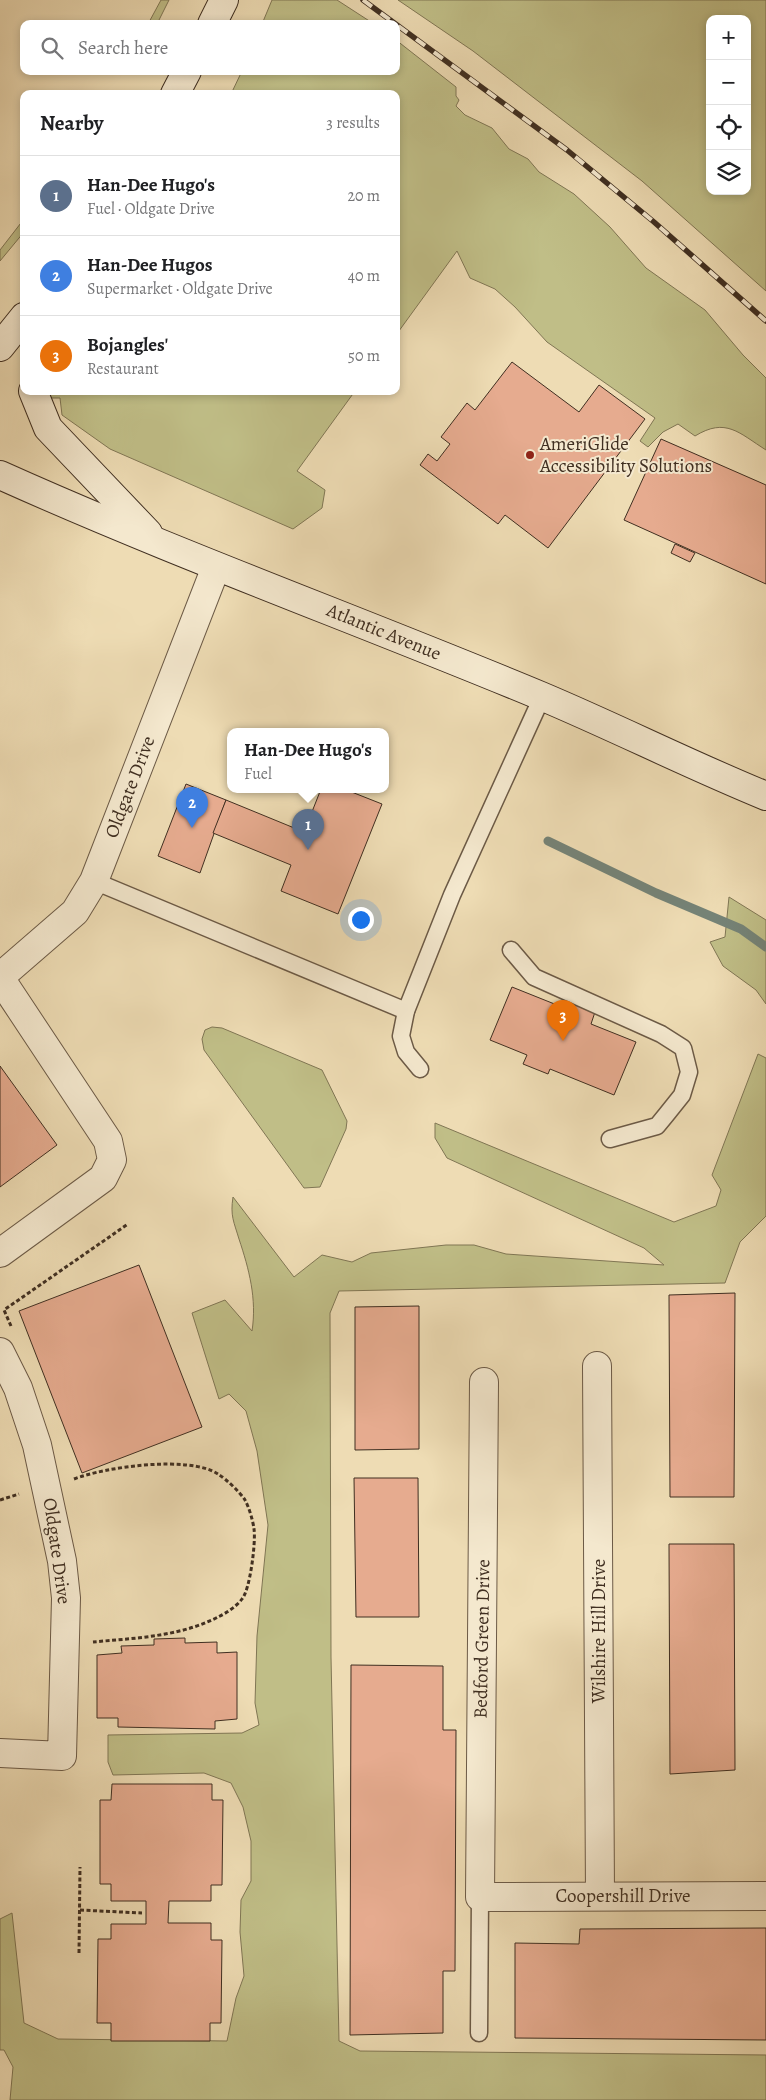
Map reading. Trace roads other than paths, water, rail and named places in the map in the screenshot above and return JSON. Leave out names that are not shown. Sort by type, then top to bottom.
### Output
[{"type":"street","points":[[214,20],[224,0]]},
{"type":"street","points":[[177,90],[185,75]]},
{"type":"street","points":[[0,347],[20,322]]},
{"type":"street","points":[[35,395],[48,428],[156,541]]},
{"type":"street","name":"Atlantic Avenue","points":[[0,476],[216,566],[542,697],[766,796]]},
{"type":"street","name":"Oldgate Drive","points":[[0,1253],[103,1178],[112,1160],[108,1141],[0,977],[75,912],[94,881],[216,566]]},
{"type":"street","name":"Oldgate Drive","points":[[0,1753],[62,1756],[66,1598],[55,1522],[37,1446],[18,1388],[8,1343]]},
{"type":"street","name":"Wilshire Hill Drive","points":[[598,1366],[600,1895]]},
{"type":"street","name":"Bedford Green Drive","points":[[480,1897],[484,1382]]},
{"type":"street","name":"Coopershill Drive","points":[[480,1897],[600,1895],[766,1896]]},
{"type":"lane","points":[[420,1069],[406,1052],[401,1036],[406,1011],[452,896],[542,697]]},
{"type":"lane","points":[[94,881],[406,1011]]},
{"type":"lane","points":[[511,950],[534,977],[661,1034],[683,1048],[689,1072],[682,1095],[666,1115],[657,1126],[610,1139]]},
{"type":"lane","points":[[478,2032],[480,1897]]},
{"type":"waterway","points":[[548,841],[656,893],[741,929],[766,947]]},
{"type":"railway","points":[[363,0],[390,20]]},
{"type":"railway","points":[[400,27],[567,150],[654,222],[766,321]]},
{"type":"place","name":"AmeriGlide Accessibility Solutions","points":[[530,455]]},
{"type":"place","name":"Han-Dee Hugos","points":[[192,828]]},
{"type":"place","name":"Han-Dee Hugo's","points":[[308,850]]},
{"type":"place","name":"Bojangles'","points":[[563,1041]]}]
